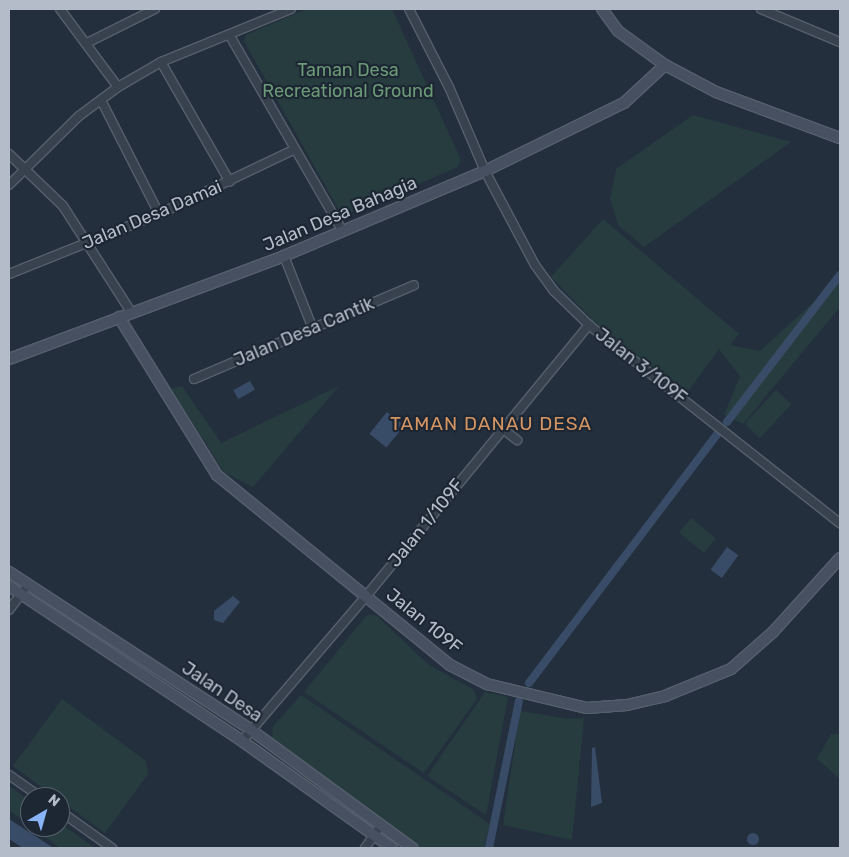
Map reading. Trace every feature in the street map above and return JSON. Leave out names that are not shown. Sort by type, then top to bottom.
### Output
[{"type":"street","points":[[60,9],[118,87]]},
{"type":"street","points":[[87,43],[154,9]]},
{"type":"street","points":[[9,185],[79,116],[118,87],[161,62],[230,36],[291,9]]},
{"type":"street","name":"Jalan 3/109F","points":[[409,9],[449,87],[485,171],[535,264],[554,291],[589,325],[840,523]]},
{"type":"street","points":[[602,9],[618,31],[665,65],[716,92],[840,138]]},
{"type":"street","points":[[761,9],[840,42]]},
{"type":"street","points":[[230,36],[294,150],[342,230]]},
{"type":"street","points":[[161,62],[230,182]]},
{"type":"street","name":"Jalan Desa Bahagia","points":[[9,359],[284,256],[485,171],[624,103],[665,65]]},
{"type":"street","points":[[101,100],[159,214]]},
{"type":"street","name":"Jalan Desa Damai","points":[[9,274],[159,214],[294,150]]},
{"type":"street","points":[[9,154],[26,168],[63,206],[88,242],[131,312]]},
{"type":"street","points":[[284,256],[313,329]]},
{"type":"street","name":"Jalan Desa Cantik","points":[[194,379],[414,285]]},
{"type":"street","name":"Jalan 109F","points":[[120,317],[217,475],[367,595],[450,665],[487,684],[551,701],[600,708],[665,696],[731,669],[773,632],[840,558]]},
{"type":"street","name":"Jalan 1/109F","points":[[242,741],[367,595],[589,325]]},
{"type":"street","points":[[503,429],[516,440]]},
{"type":"street","name":"Jalan Desa","points":[[9,572],[251,730],[412,848]]},
{"type":"street","points":[[9,610],[28,584]]},
{"type":"street","name":"Jalan Desa","points":[[9,586],[242,741],[392,848]]},
{"type":"street","points":[[9,775],[26,787]]},
{"type":"street","points":[[70,818],[112,848]]},
{"type":"street","points":[[365,848],[381,825]]},
{"type":"green space","name":"Taman Desa Recreational Ground","points":[[307,9],[392,9],[461,160],[458,167],[348,214],[340,212],[244,41],[246,35]]},
{"type":"green space","points":[[693,115],[791,142],[644,247],[619,226],[610,200],[616,169]]},
{"type":"green space","points":[[603,219],[739,334],[730,345],[760,351],[840,278],[840,307],[743,424],[724,415],[740,376],[719,349],[687,393],[661,377],[598,325],[551,277]]},
{"type":"green space","points":[[182,386],[221,443],[339,386],[253,487],[224,472],[171,389]]},
{"type":"green space","points":[[776,390],[791,404],[760,438],[745,424]]},
{"type":"green space","points":[[691,518],[716,538],[704,553],[679,533]]},
{"type":"green space","points":[[367,615],[376,615],[429,665],[474,690],[477,699],[424,773],[304,692]]},
{"type":"green space","points":[[485,692],[508,697],[486,815],[427,776]]},
{"type":"green space","points":[[301,695],[490,824],[484,848],[421,848],[272,738],[273,726]]},
{"type":"green space","points":[[62,699],[146,761],[148,774],[105,833],[70,807],[70,787],[41,787],[13,766]]},
{"type":"green space","points":[[520,711],[568,719],[584,718],[572,840],[503,825]]},
{"type":"green space","points":[[831,734],[840,734],[840,779],[817,759]]},
{"type":"green space","points":[[9,786],[20,794],[20,818],[9,810]]},
{"type":"green space","points":[[70,830],[95,848],[60,848],[45,837],[70,837]]},
{"type":"water","points":[[250,381],[255,390],[238,399],[233,390]]},
{"type":"water","points":[[387,412],[404,426],[386,448],[369,434]]},
{"type":"water","points":[[727,547],[738,555],[722,578],[711,570]]},
{"type":"water","points":[[233,596],[240,602],[223,623],[214,620],[214,611]]},
{"type":"water","points":[[595,747],[602,803],[591,807],[592,748]]},
{"type":"water","points":[[9,819],[20,826],[20,837],[37,837],[54,848],[23,848],[9,839]]},
{"type":"water","points":[[751,833],[755,833],[759,839],[755,845],[751,845],[747,841],[747,837]]},
{"type":"waterway","points":[[727,422],[840,275]]},
{"type":"waterway","points":[[529,683],[719,432]]},
{"type":"waterway","points":[[489,848],[519,701]]},
{"type":"district","name":"TAMAN DANAU DESA","points":[[491,424]]}]
